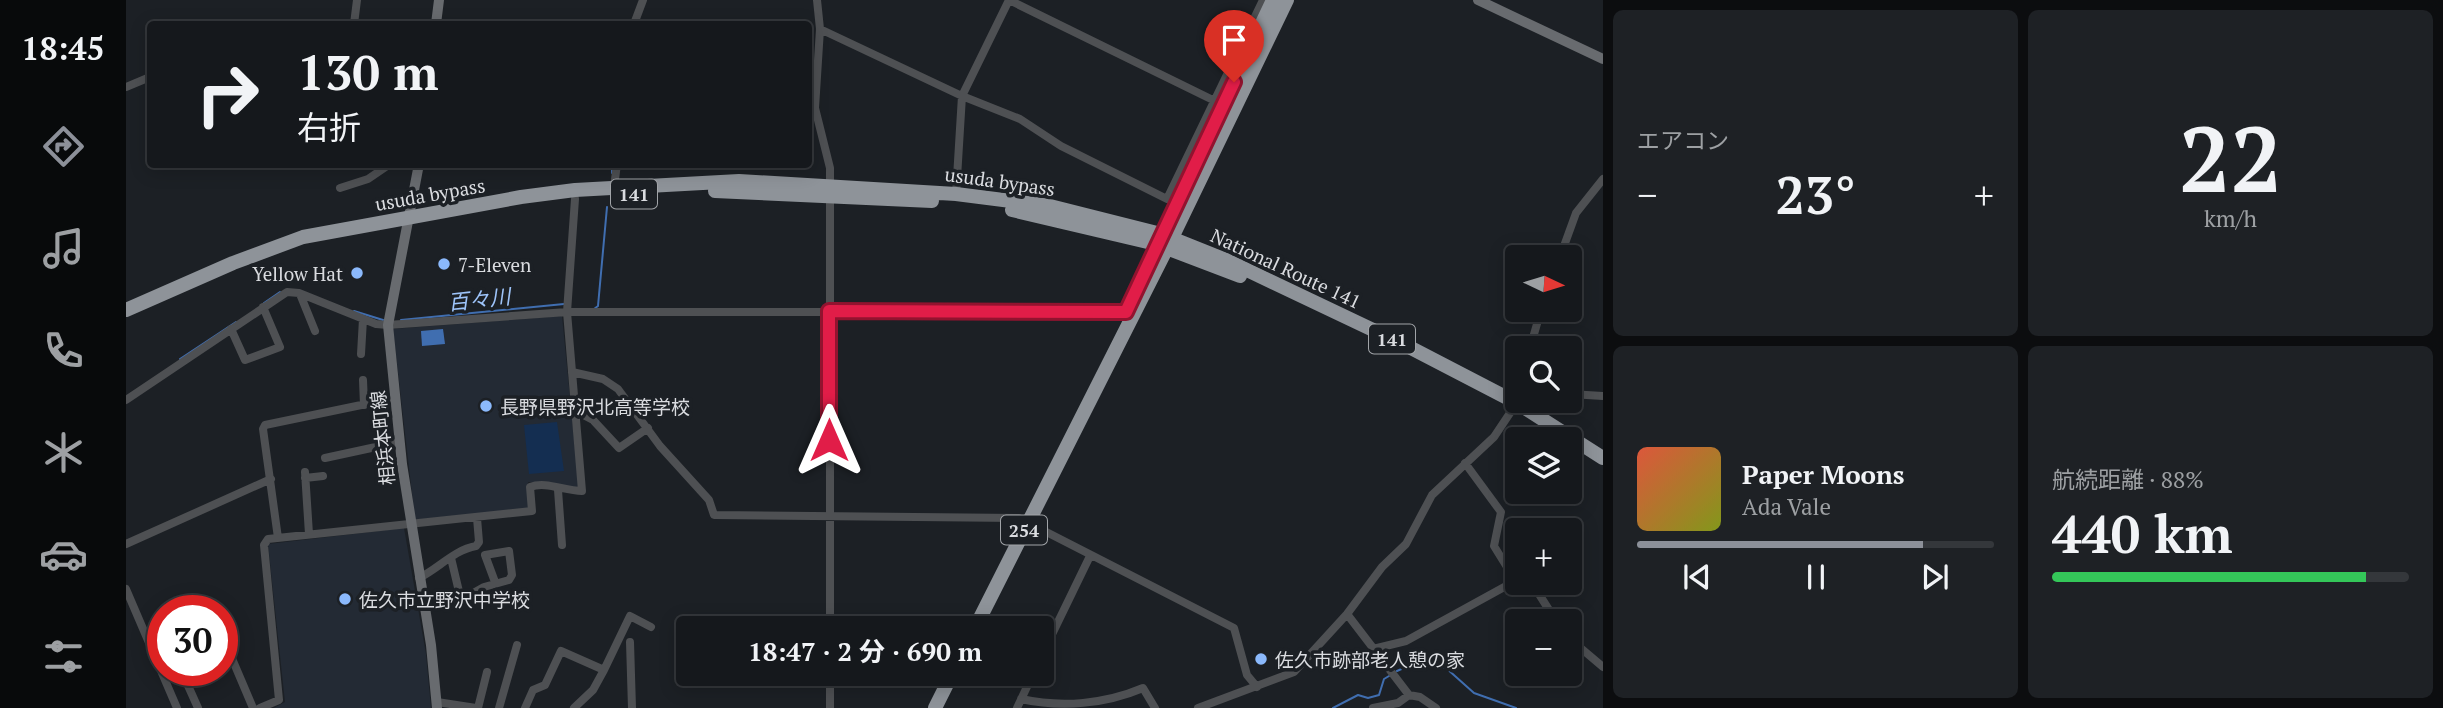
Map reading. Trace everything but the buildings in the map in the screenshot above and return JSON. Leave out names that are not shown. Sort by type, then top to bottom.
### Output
[{"type":"highway","points":[[1164,241],[1218,103],[1273,0]]},
{"type":"highway","points":[[1164,241],[1287,0]]},
{"type":"highway","name":"usuda bypass","points":[[126,319],[270,258],[305,246],[521,197],[614,187],[739,181],[829,189],[1016,211],[1164,241]]},
{"type":"highway","name":"usuda bypass","points":[[126,310],[280,245],[410,222],[575,199],[699,191],[829,189],[956,194],[1050,206],[1164,241]]},
{"type":"highway","name":"254","points":[[1072,432],[1126,312],[1164,241]]},
{"type":"highway","name":"254","points":[[981,616],[1164,241]]},
{"type":"highway","name":"National Route 141","points":[[1164,241],[1505,400]]},
{"type":"highway","name":"National Route 141","points":[[1526,413],[1544,427]]},
{"type":"highway","name":"National Route 141","points":[[1529,413],[1603,458]]},
{"type":"highway","points":[[1582,454],[1603,468]]},
{"type":"highway","points":[[935,708],[946,686]]},
{"type":"main road","points":[[436,21],[439,0]]},
{"type":"main road","points":[[1478,0],[1603,59]]},
{"type":"main road","name":"相浜本町線","points":[[418,168],[388,325],[399,442],[437,705]]},
{"type":"street","points":[[355,21],[357,0]]},
{"type":"street","points":[[635,21],[643,0]]},
{"type":"street","points":[[817,0],[820,29],[812,113],[829,160],[830,616]]},
{"type":"street","points":[[956,194],[962,96],[1009,0],[1218,103]]},
{"type":"street","points":[[820,29],[962,96],[1020,119],[1061,146],[1167,199],[1218,103],[1263,0]]},
{"type":"street","points":[[126,88],[147,78]]},
{"type":"street","points":[[340,188],[368,179],[384,168]]},
{"type":"street","points":[[614,187],[616,168]]},
{"type":"street","points":[[1564,245],[1576,214],[1603,179]]},
{"type":"street","points":[[260,708],[279,699],[264,545],[268,539],[532,511],[530,487],[533,485],[551,485],[558,490],[582,491],[567,312],[575,199]]},
{"type":"street","points":[[126,400],[287,292],[300,294],[363,319],[388,325],[567,312],[1126,312]]},
{"type":"street","points":[[300,294],[315,331]]},
{"type":"street","points":[[231,328],[245,360],[280,347],[263,307]]},
{"type":"street","points":[[361,354],[363,319]]},
{"type":"street","points":[[572,372],[603,379],[618,389],[660,446],[709,500],[714,515],[1019,518],[1234,628],[1247,675],[1257,687]]},
{"type":"street","points":[[363,379],[364,405]]},
{"type":"street","points":[[1582,395],[1603,396]]},
{"type":"street","points":[[278,538],[263,429],[265,425],[395,398]]},
{"type":"street","points":[[574,410],[593,420],[619,448],[648,428]]},
{"type":"street","points":[[1198,708],[1294,672],[1348,614],[1377,573],[1406,544],[1432,495],[1494,436],[1510,413]]},
{"type":"street","points":[[325,457],[399,442]]},
{"type":"street","points":[[1465,463],[1501,512],[1494,546],[1505,563]]},
{"type":"street","points":[[309,534],[305,475],[323,476]]},
{"type":"street","points":[[126,544],[271,479]]},
{"type":"street","points":[[558,490],[562,545]]},
{"type":"street","points":[[419,578],[461,548],[476,546],[479,542],[477,518]]},
{"type":"street","points":[[1054,630],[1090,556]]},
{"type":"street","points":[[450,558],[461,600]]},
{"type":"street","points":[[424,607],[461,600],[495,582]]},
{"type":"street","points":[[1373,649],[1406,641],[1505,586]]},
{"type":"street","points":[[126,589],[147,633]]},
{"type":"street","points":[[1348,614],[1409,695],[1420,697],[1436,708]]},
{"type":"street","points":[[574,708],[593,690],[630,616],[651,627]]},
{"type":"street","points":[[630,642],[632,708]]},
{"type":"street","points":[[499,708],[517,645]]},
{"type":"street","points":[[1582,649],[1603,667]]},
{"type":"street","points":[[525,708],[533,690],[545,685],[561,651],[604,670]]},
{"type":"street","points":[[437,705],[477,708],[486,672]]},
{"type":"street","points":[[238,673],[253,708]]},
{"type":"street","points":[[169,686],[177,708]]},
{"type":"street","points":[[188,686],[198,708]]},
{"type":"street","points":[[830,686],[830,708]]},
{"type":"street","points":[[1017,708],[1027,686]]},
{"type":"street","points":[[1021,699],[1038,703],[1085,705],[1105,702],[1143,688],[1155,708]]},
{"type":"street","points":[[1373,708],[1398,703],[1409,695]]},
{"type":"shaded area","name":"長野県野沢北高等学校","points":[[562,316],[579,489],[553,483],[528,482],[529,508],[415,520],[393,329]]},
{"type":"shaded area","points":[[443,329],[445,344],[422,346],[421,331]]},
{"type":"shaded area","points":[[557,422],[564,471],[529,474],[524,425]]},
{"type":"shaded area","name":"佐久市立野沢中学校","points":[[404,528],[426,654],[431,708],[274,708],[285,702],[268,544]]},
{"type":"waterway","points":[[612,168],[612,173]]},
{"type":"waterway","points":[[594,309],[598,306],[607,207]]},
{"type":"waterway","points":[[264,303],[280,292]]},
{"type":"waterway","name":"百々川","points":[[401,320],[564,304]]},
{"type":"waterway","points":[[354,311],[383,320]]},
{"type":"waterway","points":[[180,359],[236,322]]},
{"type":"waterway","points":[[1397,671],[1415,663],[1446,668],[1474,693],[1516,708]]},
{"type":"waterway","points":[[1333,708],[1358,695],[1368,698],[1379,695],[1384,679],[1389,676]]},
{"type":"place","name":"7-Eleven","points":[[444,264]]},
{"type":"place","name":"Yellow Hat","points":[[357,273]]},
{"type":"place","name":"長野県野沢北高等学校","points":[[486,406]]},
{"type":"place","name":"佐久市立野沢中学校","points":[[345,599]]},
{"type":"place","name":"佐久市跡部老人憩の家","points":[[1261,659]]},
{"type":"route","points":[[829,440],[829,311],[1126,312],[1234,82]]}]
